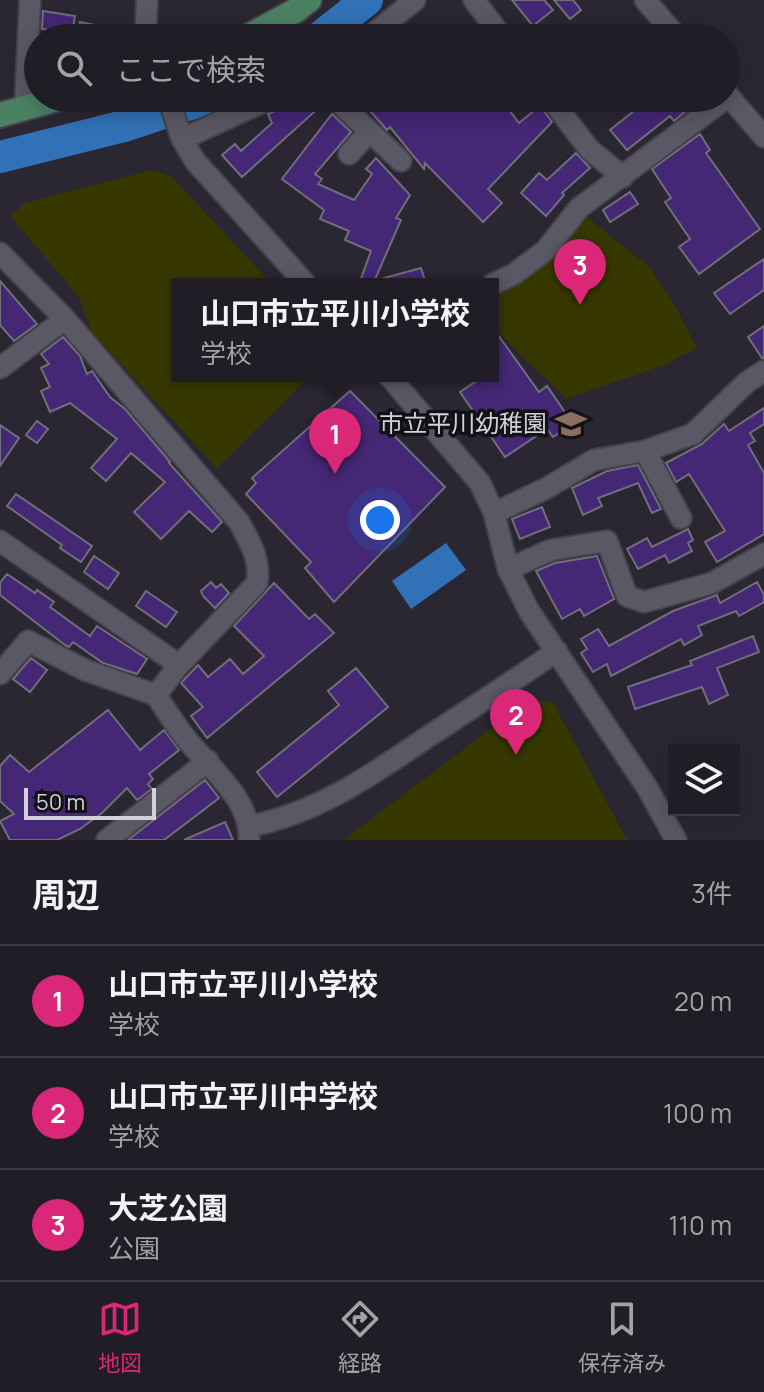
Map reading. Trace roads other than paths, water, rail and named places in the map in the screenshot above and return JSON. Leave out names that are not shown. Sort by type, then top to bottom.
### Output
[{"type":"main road","points":[[271,24],[309,0]]},
{"type":"main road","points":[[0,115],[24,108]]},
{"type":"street","points":[[29,24],[30,0]]},
{"type":"street","points":[[146,24],[147,0]]},
{"type":"street","points":[[385,24],[415,0]]},
{"type":"street","points":[[474,0],[492,24]]},
{"type":"street","points":[[645,0],[666,24]]},
{"type":"street","points":[[740,108],[764,137]]},
{"type":"street","points":[[173,112],[181,136],[195,161],[301,278]]},
{"type":"street","points":[[181,136],[238,112]]},
{"type":"street","points":[[348,112],[401,161]]},
{"type":"street","points":[[561,112],[590,150],[623,177]]},
{"type":"street","points":[[499,281],[546,250],[579,208],[705,112]]},
{"type":"street","points":[[349,154],[369,132]]},
{"type":"street","points":[[0,253],[65,319],[239,522],[255,554],[259,567],[257,583],[179,665],[156,695]]},
{"type":"street","points":[[0,368],[65,319]]},
{"type":"street","points":[[494,513],[545,489],[594,460],[645,451],[693,434],[747,382],[764,371]]},
{"type":"street","points":[[394,382],[480,483],[494,513],[508,569],[529,611],[648,789],[676,840]]},
{"type":"street","points":[[645,451],[681,518]]},
{"type":"street","points":[[0,541],[179,665]]},
{"type":"street","points":[[508,569],[551,550],[607,541],[627,596],[644,602],[712,583],[764,554]]},
{"type":"street","points":[[0,674],[28,641],[85,670],[156,695],[185,738],[224,779],[249,833],[319,805],[364,780],[557,651]]},
{"type":"street","points":[[107,840],[208,761]]},
{"type":"water","points":[[446,543],[466,570],[411,609],[392,581]]},
{"type":"waterway","points":[[337,24],[367,0]]},
{"type":"waterway","points":[[0,157],[124,126],[166,112]]},
{"type":"place","name":"大芝公園","points":[[580,305]]},
{"type":"place","name":"市立平川幼稚園","points":[[571,424]]},
{"type":"place","name":"山口市立平川小学校","points":[[335,474]]},
{"type":"place","name":"山口市立平川中学校","points":[[516,755]]}]
